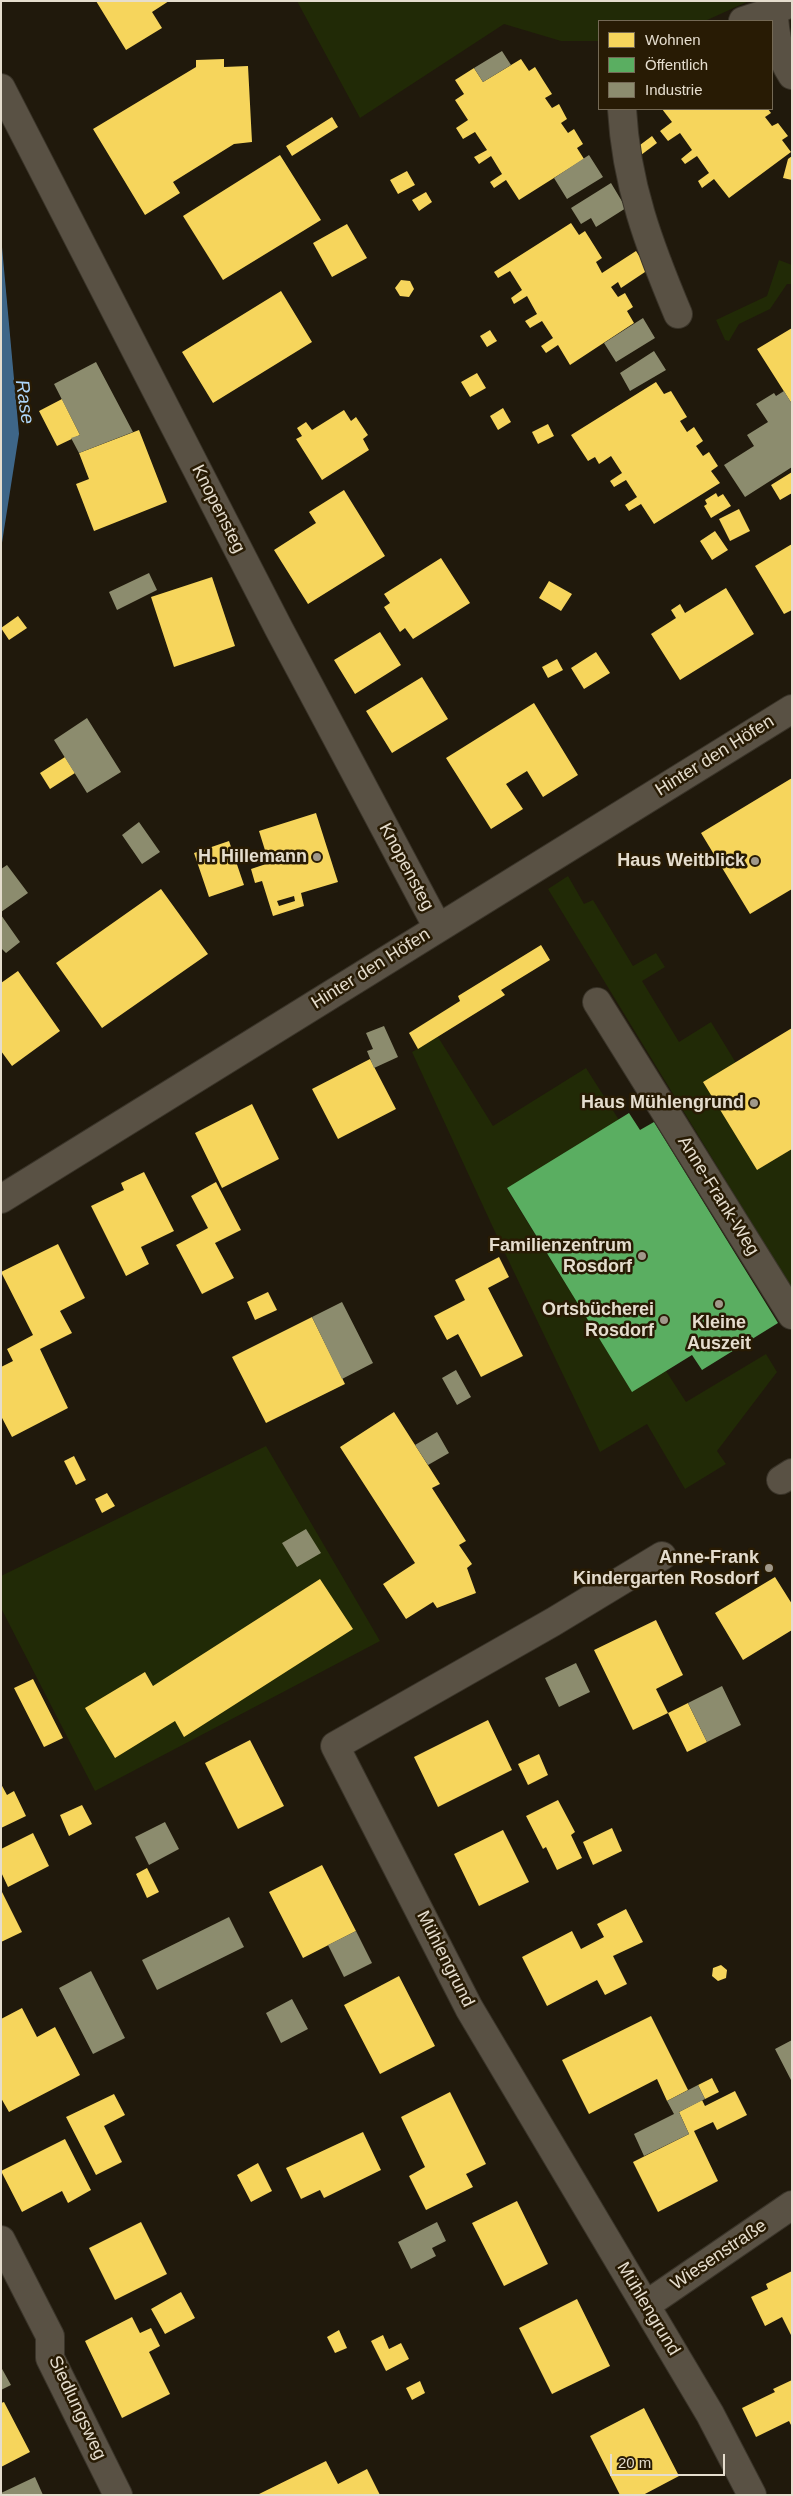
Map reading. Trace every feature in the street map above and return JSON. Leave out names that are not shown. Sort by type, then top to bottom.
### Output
[{"type":"street","points":[[746,20],[783,6],[778,44],[784,63],[792,75]]},
{"type":"street","name":"Knopensteg","points":[[1,88],[279,629],[438,928]]},
{"type":"street","points":[[622,110],[628,167],[640,217],[652,252],[678,314]]},
{"type":"street","name":"Hinter den Höfen","points":[[1,1198],[792,709]]},
{"type":"street","name":"Anne-Frank-Weg","points":[[597,1002],[792,1315]]},
{"type":"street","name":"Mühlengrund","points":[[662,1556],[553,1622],[335,1746],[469,2008],[710,2414],[752,2495]]},
{"type":"street","name":"Wiesenstraße","points":[[646,2305],[792,2205]]},
{"type":"street","name":"Siedlungsweg","points":[[1,2240],[50,2336],[50,2358],[118,2495]]},
{"type":"green space","points":[[297,1],[749,1],[707,20],[598,20],[598,41],[561,41],[504,24],[360,118]]},
{"type":"green space","points":[[779,260],[792,265],[792,284],[787,284],[770,309],[739,324],[729,341],[725,340],[716,320],[767,296]]},
{"type":"green space","points":[[568,876],[584,904],[593,900],[633,966],[656,953],[665,967],[642,981],[679,1042],[711,1022],[736,1063],[757,1170],[792,1149],[792,1289],[548,889]]},
{"type":"green space","points":[[438,1037],[493,1126],[586,1068],[619,1120],[507,1189],[632,1391],[666,1371],[686,1402],[766,1354],[777,1372],[717,1451],[726,1464],[685,1489],[647,1424],[600,1452],[412,1052]]},
{"type":"green space","points":[[266,1446],[380,1641],[95,1791],[1,1608],[1,1576]]},
{"type":"water","points":[[1,236],[19,434],[1,549]]},
{"type":"building: Wohnen","points":[[96,1],[169,1],[152,12],[162,28],[126,50]]},
{"type":"building: Wohnen","points":[[224,59],[224,67],[248,66],[252,142],[234,144],[173,182],[180,193],[145,215],[93,129],[196,67],[196,60]]},
{"type":"building: Wohnen","points":[[521,59],[529,71],[535,67],[552,94],[545,98],[552,108],[559,104],[567,119],[561,123],[568,133],[574,129],[583,144],[577,148],[584,159],[519,200],[506,180],[494,188],[490,182],[502,174],[491,156],[479,164],[474,157],[487,150],[475,132],[463,139],[456,128],[468,120],[455,100],[464,94],[455,80],[474,68],[483,82]]},
{"type":"building: Wohnen","points":[[663,110],[769,110],[771,113],[765,117],[772,126],[778,123],[788,136],[782,140],[791,152],[729,198],[714,179],[702,188],[698,181],[709,173],[697,156],[685,164],[681,159],[692,150],[680,133],[668,141],[660,131],[672,122]]},
{"type":"building: Wohnen","points":[[332,117],[338,127],[292,156],[286,146]]},
{"type":"building: Wohnen","points":[[652,136],[657,143],[641,155],[640,145]]},
{"type":"building: Wohnen","points":[[280,155],[321,220],[223,280],[183,216]]},
{"type":"building: Wohnen","points":[[792,156],[792,180],[783,178],[788,159]]},
{"type":"building: Wohnen","points":[[407,171],[415,185],[398,194],[390,180]]},
{"type":"building: Wohnen","points":[[426,192],[432,202],[419,211],[412,200]]},
{"type":"building: Wohnen","points":[[571,223],[579,235],[585,231],[602,258],[596,262],[602,273],[636,251],[648,270],[621,288],[618,282],[611,287],[618,297],[625,293],[633,307],[627,311],[634,323],[570,365],[558,345],[546,353],[541,346],[553,338],[542,321],[530,328],[525,321],[537,314],[527,296],[514,304],[511,298],[522,290],[510,271],[498,278],[494,272]]},
{"type":"building: Wohnen","points":[[347,224],[367,258],[332,277],[313,243]]},
{"type":"building: Wohnen","points":[[401,280],[410,281],[414,289],[409,297],[400,296],[395,288]]},
{"type":"building: Wohnen","points":[[281,291],[312,342],[213,403],[182,352]]},
{"type":"building: Wohnen","points":[[792,328],[792,404],[757,349]]},
{"type":"building: Wohnen","points":[[490,330],[497,341],[487,347],[480,336]]},
{"type":"building: Wohnen","points":[[477,373],[486,388],[470,397],[461,382]]},
{"type":"building: Wohnen","points":[[656,382],[664,394],[671,391],[687,417],[680,421],[687,432],[694,427],[703,441],[696,446],[703,456],[709,452],[718,466],[711,471],[720,483],[654,524],[641,504],[629,511],[625,505],[637,497],[626,480],[614,487],[610,481],[622,473],[611,456],[599,464],[595,457],[588,461],[571,435]]},
{"type":"building: Wohnen","points":[[62,399],[80,435],[57,446],[39,411]]},
{"type":"building: Wohnen","points":[[503,408],[511,422],[498,430],[490,416]]},
{"type":"building: Wohnen","points":[[344,410],[351,421],[356,417],[368,435],[363,439],[369,450],[322,480],[296,439],[302,436],[297,428],[306,422],[312,430]]},
{"type":"building: Wohnen","points":[[548,424],[554,436],[538,444],[532,432]]},
{"type":"building: Wohnen","points":[[139,430],[167,502],[94,531],[76,484],[89,479],[79,453]]},
{"type":"building: Wohnen","points":[[792,472],[792,493],[780,500],[771,485]]},
{"type":"building: Wohnen","points":[[344,490],[385,556],[308,604],[274,550],[316,523],[309,512]]},
{"type":"building: Wohnen","points":[[716,493],[718,497],[723,494],[731,506],[711,518],[704,506],[707,504],[705,500]]},
{"type":"building: Wohnen","points":[[739,509],[750,531],[730,541],[719,519]]},
{"type":"building: Wohnen","points":[[715,531],[728,550],[712,560],[700,541]]},
{"type":"building: Wohnen","points":[[792,544],[792,610],[784,614],[755,566]]},
{"type":"building: Wohnen","points":[[441,558],[470,603],[413,639],[405,628],[400,632],[384,607],[390,603],[384,594]]},
{"type":"building: Wohnen","points":[[212,577],[235,646],[174,667],[151,597]]},
{"type":"building: Wohnen","points":[[549,581],[572,594],[561,611],[539,598]]},
{"type":"building: Wohnen","points":[[726,588],[754,634],[680,680],[651,634],[676,618],[671,610],[680,604],[685,613]]},
{"type":"building: Wohnen","points":[[18,616],[27,628],[9,640],[1,628]]},
{"type":"building: Wohnen","points":[[380,632],[401,665],[355,694],[334,660]]},
{"type":"building: Wohnen","points":[[596,652],[610,673],[584,689],[571,668]]},
{"type":"building: Wohnen","points":[[557,659],[563,670],[548,678],[542,667]]},
{"type":"building: Wohnen","points":[[422,677],[448,719],[392,753],[366,711]]},
{"type":"building: Wohnen","points":[[534,703],[578,775],[543,797],[527,771],[506,784],[523,809],[491,829],[446,758]]},
{"type":"building: Wohnen","points":[[65,757],[75,773],[50,789],[40,773]]},
{"type":"building: Wohnen","name":"Haus Weitblick","points":[[792,778],[792,889],[750,914],[701,833]]},
{"type":"building: Wohnen","points":[[316,813],[338,882],[301,893],[304,906],[273,916],[262,881],[255,883],[251,869],[269,863],[259,831]],"holes":[[[294,896],[295,901],[279,906],[277,901]]]},
{"type":"building: Wohnen","points":[[229,841],[244,885],[209,897],[194,853]]},
{"type":"building: Wohnen","points":[[161,889],[208,954],[102,1028],[56,963]]},
{"type":"building: Wohnen","points":[[541,945],[550,960],[501,990],[505,995],[418,1049],[409,1033],[460,1001],[458,996]]},
{"type":"building: Wohnen","points":[[18,971],[60,1031],[12,1066],[1,1051],[1,983]]},
{"type":"building: Wohnen","name":"Haus Mühlengrund","points":[[792,1028],[792,1149],[757,1170],[703,1082]]},
{"type":"building: Wohnen","points":[[370,1059],[396,1109],[338,1139],[312,1089]]},
{"type":"building: Wohnen","points":[[252,1104],[279,1159],[222,1188],[195,1133]]},
{"type":"building: Wohnen","points":[[144,1172],[174,1231],[141,1247],[149,1264],[126,1276],[91,1206],[124,1190],[121,1183]]},
{"type":"building: Wohnen","points":[[216,1182],[241,1230],[215,1243],[234,1278],[202,1294],[176,1245],[208,1228],[191,1196]]},
{"type":"building: Wohnen","points":[[58,1244],[85,1298],[60,1311],[72,1333],[40,1349],[68,1408],[12,1437],[1,1416],[1,1367],[13,1361],[7,1349],[33,1335],[1,1272]]},
{"type":"building: Wohnen","points":[[499,1257],[509,1277],[488,1288],[523,1356],[481,1377],[458,1334],[447,1340],[434,1316],[465,1300],[455,1280]]},
{"type":"building: Wohnen","points":[[268,1292],[277,1310],[255,1320],[247,1302]]},
{"type":"building: Wohnen","points":[[312,1317],[345,1384],[266,1423],[232,1357]]},
{"type":"building: Wohnen","points":[[394,1412],[440,1484],[432,1488],[466,1541],[459,1545],[472,1564],[467,1568],[476,1593],[437,1608],[433,1602],[406,1619],[383,1584],[415,1563],[340,1447]]},
{"type":"building: Wohnen","points":[[74,1456],[86,1480],[76,1485],[64,1461]]},
{"type":"building: Wohnen","points":[[107,1493],[115,1506],[102,1513],[95,1499]]},
{"type":"building: Wohnen","points":[[775,1577],[792,1604],[792,1630],[743,1660],[715,1613]]},
{"type":"building: Wohnen","points":[[320,1579],[353,1629],[184,1737],[175,1721],[115,1758],[85,1708],[145,1672],[153,1686]]},
{"type":"building: Wohnen","points":[[656,1620],[683,1675],[656,1689],[668,1713],[633,1730],[594,1650]]},
{"type":"building: Wohnen","points":[[33,1679],[63,1738],[44,1747],[14,1688]]},
{"type":"building: Wohnen","points":[[688,1703],[707,1742],[687,1752],[668,1713]]},
{"type":"building: Wohnen","points":[[488,1720],[512,1770],[438,1807],[414,1757]]},
{"type":"building: Wohnen","points":[[250,1740],[284,1806],[238,1829],[205,1763]]},
{"type":"building: Wohnen","points":[[539,1754],[548,1775],[528,1785],[518,1764]]},
{"type":"building: Wohnen","points":[[1,1784],[7,1795],[14,1791],[26,1816],[1,1828]]},
{"type":"building: Wohnen","points":[[558,1800],[575,1832],[571,1835],[582,1858],[557,1870],[546,1847],[543,1849],[526,1816]]},
{"type":"building: Wohnen","points":[[82,1805],[92,1824],[69,1836],[60,1815]]},
{"type":"building: Wohnen","points":[[612,1828],[622,1851],[593,1865],[583,1842]]},
{"type":"building: Wohnen","points":[[503,1830],[529,1882],[479,1906],[454,1854]]},
{"type":"building: Wohnen","points":[[33,1833],[49,1866],[8,1887],[1,1872],[1,1849]]},
{"type":"building: Wohnen","points":[[322,1865],[356,1931],[303,1958],[269,1892]]},
{"type":"building: Wohnen","points":[[147,1868],[159,1892],[147,1898],[136,1874]]},
{"type":"building: Wohnen","points":[[1,1890],[22,1932],[1,1942]]},
{"type":"building: Wohnen","points":[[626,1909],[643,1942],[613,1956],[627,1984],[605,1995],[597,1980],[547,2006],[522,1957],[572,1931],[581,1949],[604,1937],[597,1924]]},
{"type":"building: Wohnen","points":[[721,1965],[727,1970],[726,1978],[718,1981],[712,1976],[713,1968]]},
{"type":"building: Wohnen","points":[[399,1976],[435,2046],[380,2074],[344,2005]]},
{"type":"building: Wohnen","points":[[22,2008],[37,2037],[55,2027],[80,2075],[9,2112],[1,2098],[1,2019]]},
{"type":"building: Wohnen","points":[[651,2016],[688,2090],[667,2101],[657,2079],[589,2114],[562,2060]]},
{"type":"building: Wohnen","points":[[712,2078],[719,2092],[705,2099],[698,2085]]},
{"type":"building: Wohnen","points":[[735,2091],[747,2115],[717,2130],[713,2122],[694,2131],[718,2181],[658,2212],[633,2162],[689,2134],[679,2112],[702,2100],[705,2106]]},
{"type":"building: Wohnen","points":[[450,2092],[486,2164],[466,2174],[473,2187],[426,2210],[409,2176],[425,2167],[401,2117]]},
{"type":"building: Wohnen","points":[[114,2094],[125,2115],[104,2126],[122,2162],[96,2175],[66,2117]]},
{"type":"building: Wohnen","points":[[363,2132],[381,2170],[324,2198],[320,2190],[301,2199],[286,2168]]},
{"type":"building: Wohnen","points":[[65,2139],[91,2190],[68,2203],[62,2191],[22,2212],[1,2171]]},
{"type":"building: Wohnen","points":[[258,2163],[272,2191],[251,2202],[237,2175]]},
{"type":"building: Wohnen","points":[[517,2201],[548,2264],[504,2286],[472,2223]]},
{"type":"building: Wohnen","points":[[141,2222],[167,2274],[115,2300],[89,2248]]},
{"type":"building: Wohnen","points":[[792,2271],[792,2337],[782,2317],[765,2326],[751,2297],[768,2289],[766,2284]]},
{"type":"building: Wohnen","points":[[181,2292],[195,2318],[165,2334],[151,2309]]},
{"type":"building: Wohnen","points":[[577,2299],[610,2366],[552,2394],[519,2328]]},
{"type":"building: Wohnen","points":[[132,2317],[140,2333],[151,2328],[160,2346],[149,2352],[170,2394],[122,2418],[85,2341]]},
{"type":"building: Wohnen","points":[[339,2330],[347,2348],[335,2353],[327,2337]]},
{"type":"building: Wohnen","points":[[383,2335],[389,2349],[401,2343],[409,2359],[386,2371],[371,2341]]},
{"type":"building: Wohnen","points":[[792,2380],[792,2427],[789,2421],[756,2437],[742,2408],[775,2392],[773,2389]]},
{"type":"building: Wohnen","points":[[420,2381],[425,2393],[412,2400],[406,2388]]},
{"type":"building: Wohnen","points":[[4,2402],[30,2452],[1,2467],[1,2403]]},
{"type":"building: Wohnen","points":[[644,2408],[679,2476],[643,2495],[620,2495],[590,2436]]},
{"type":"building: Wohnen","points":[[326,2461],[338,2484],[367,2469],[380,2495],[257,2495]]},
{"type":"building: Öffentlich","name":"Familienzentrum Rosdorf","points":[[629,1113],[640,1130],[654,1122],[778,1323],[702,1370],[692,1355],[632,1392],[507,1188]]},
{"type":"building: Industrie","points":[[502,51],[511,65],[483,82],[474,68]]},
{"type":"building: Industrie","points":[[589,155],[603,177],[567,199],[554,178]]},
{"type":"building: Industrie","points":[[611,183],[626,208],[596,227],[591,218],[581,224],[571,208]]},
{"type":"building: Industrie","points":[[643,318],[655,338],[616,362],[604,343]]},
{"type":"building: Industrie","points":[[654,351],[666,370],[630,391],[620,373]]},
{"type":"building: Industrie","points":[[96,362],[133,432],[79,453],[71,438],[80,435],[54,384]]},
{"type":"building: Industrie","points":[[784,391],[792,404],[792,467],[745,497],[724,465],[754,446],[747,435],[768,422],[756,404],[774,393],[776,396]]},
{"type":"building: Industrie","points":[[149,573],[157,590],[117,610],[109,592]]},
{"type":"building: Industrie","points":[[87,718],[121,772],[87,793],[54,740]]},
{"type":"building: Industrie","points":[[139,822],[160,852],[142,864],[122,835]]},
{"type":"building: Industrie","points":[[7,865],[28,893],[1,912],[1,869]]},
{"type":"building: Industrie","points":[[1,915],[20,942],[6,953],[1,948]]},
{"type":"building: Industrie","points":[[384,1026],[398,1057],[374,1068],[367,1051],[373,1049],[366,1033]]},
{"type":"building: Industrie","points":[[342,1302],[373,1363],[342,1379],[312,1317]]},
{"type":"building: Industrie","points":[[456,1370],[471,1397],[457,1405],[442,1378]]},
{"type":"building: Industrie","points":[[437,1432],[449,1453],[428,1465],[415,1445]]},
{"type":"building: Industrie","points":[[306,1529],[321,1553],[297,1567],[282,1543]]},
{"type":"building: Industrie","points":[[576,1663],[590,1692],[559,1707],[545,1678]]},
{"type":"building: Industrie","points":[[722,1686],[741,1725],[707,1742],[688,1703]]},
{"type":"building: Industrie","points":[[165,1822],[179,1849],[149,1865],[135,1837]]},
{"type":"building: Industrie","points":[[229,1917],[244,1947],[157,1990],[142,1960]]},
{"type":"building: Industrie","points":[[356,1931],[372,1963],[344,1977],[328,1945]]},
{"type":"building: Industrie","points":[[91,1971],[125,2038],[93,2054],[59,1988]]},
{"type":"building: Industrie","points":[[292,1999],[308,2029],[281,2043],[266,2013]]},
{"type":"building: Industrie","points":[[792,2040],[792,2082],[775,2049]]},
{"type":"building: Industrie","points":[[698,2085],[705,2099],[679,2112],[689,2134],[644,2156],[634,2134],[674,2114],[667,2101]]},
{"type":"building: Industrie","points":[[437,2222],[446,2241],[432,2248],[436,2256],[411,2269],[398,2242]]},
{"type":"building: Industrie","points":[[1,2367],[11,2385],[1,2390]]},
{"type":"building: Industrie","points":[[35,2477],[43,2495],[1,2495],[1,2493]]},
{"type":"place","name":"H. Hillemann","points":[[317,857]]},
{"type":"place","name":"Haus Weitblick","points":[[755,861]]},
{"type":"place","name":"Haus Mühlengrund","points":[[754,1103]]},
{"type":"place","name":"Familienzentrum Rosdorf","points":[[642,1256]]},
{"type":"place","name":"Kleine Auszeit","points":[[719,1304]]},
{"type":"place","name":"Ortsbücherei Rosdorf","points":[[664,1320]]},
{"type":"place","name":"Anne-Frank Kindergarten Rosdorf","points":[[769,1568]]},
{"type":"water label","name":"Rase","points":[[24,402]]}]
